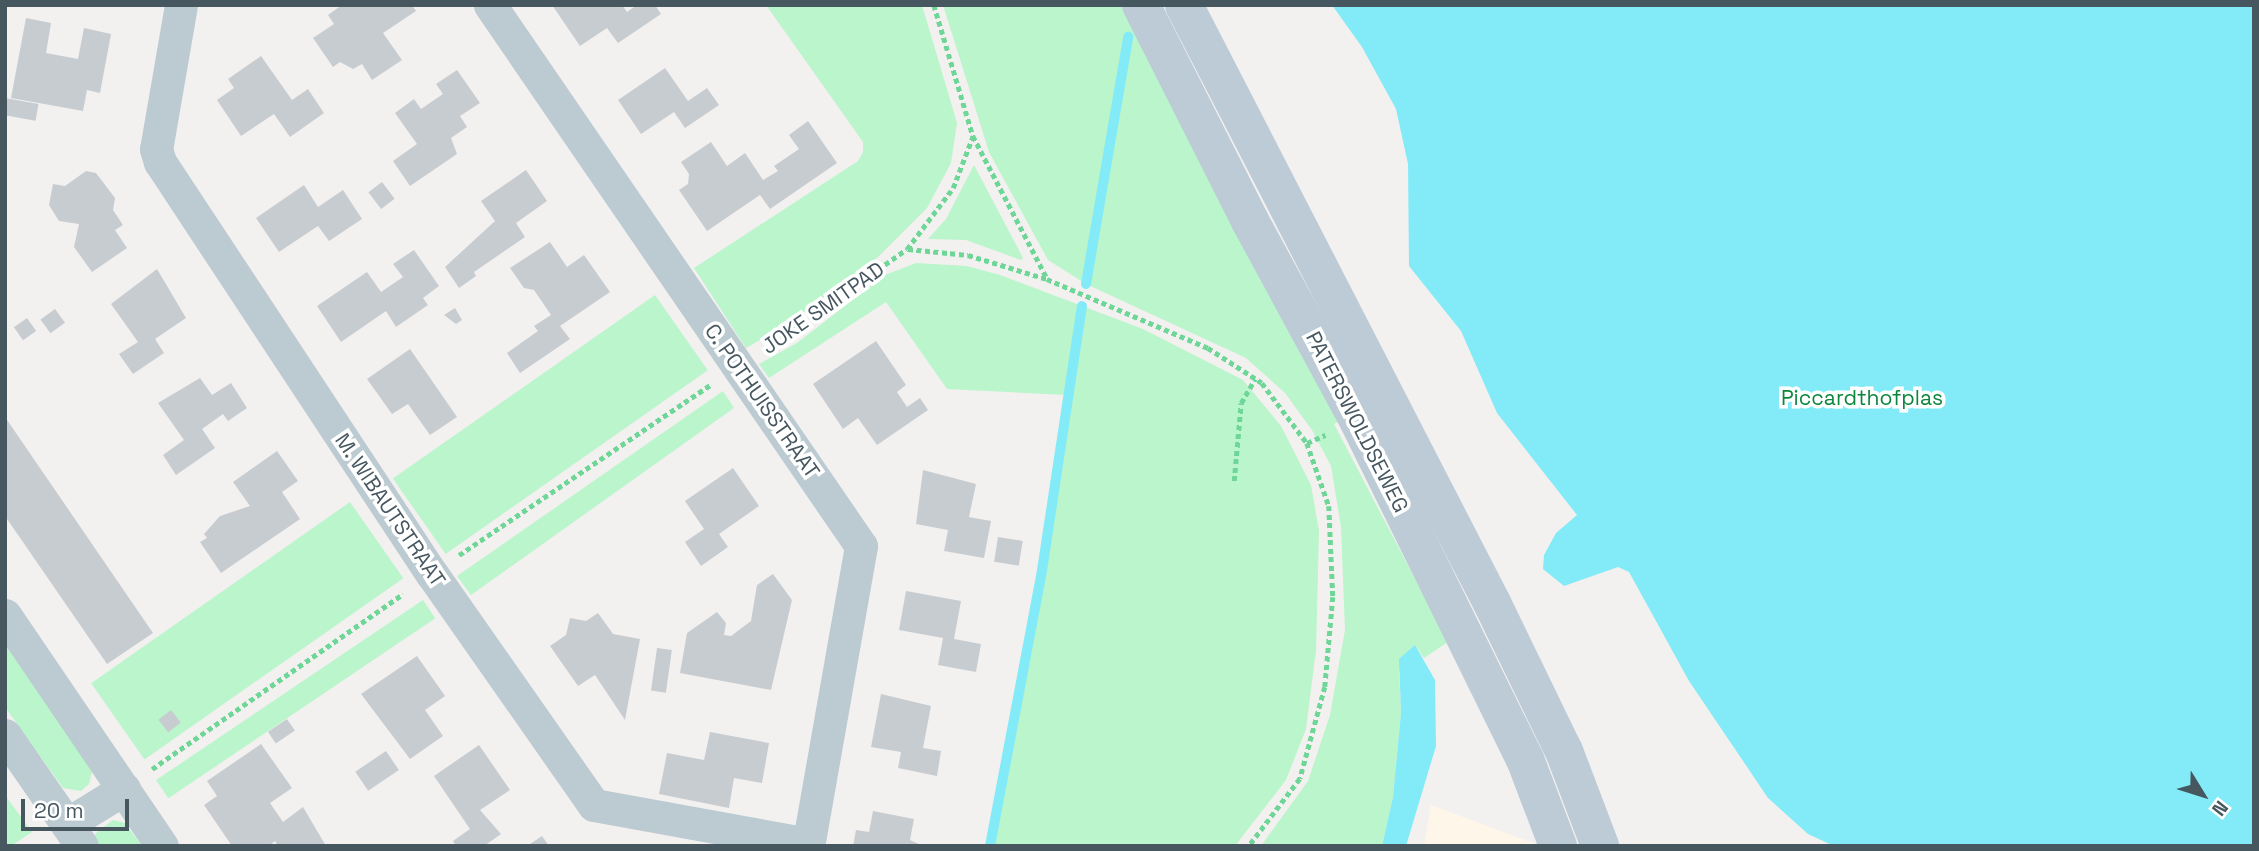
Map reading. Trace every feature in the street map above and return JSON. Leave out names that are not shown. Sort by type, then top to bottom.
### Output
[{"type":"main road","name":"PATERSWOLDSEWEG","points":[[1141,5],[1406,517],[1525,759],[1558,846]]},
{"type":"main road","name":"PATERSWOLDSEWEG","points":[[1184,5],[1492,603],[1564,751],[1600,846]]},
{"type":"street","name":"M. WIBAUTSTRAAT","points":[[181,5],[156,149],[160,162],[432,574],[594,805],[808,845]]},
{"type":"street","name":"C. POTHUISSTRAAT","points":[[490,5],[861,545],[808,845]]},
{"type":"street","points":[[5,615],[162,846]]},
{"type":"street","points":[[5,734],[74,835],[124,789]]},
{"type":"path","points":[[934,5],[973,136],[1047,279]]},
{"type":"path","name":"JOKE SMITPAD","points":[[738,366],[790,334],[844,290],[907,249],[953,188],[973,136]]},
{"type":"path","points":[[907,249],[968,255],[1047,279],[1208,348],[1255,379],[1307,443],[1329,506],[1333,597],[1325,687],[1300,779],[1249,846]]},
{"type":"path","points":[[1234,481],[1241,403],[1255,379]]},
{"type":"shaded area","points":[[1431,805],[1541,846],[1424,846]]},
{"type":"green space","points":[[766,5],[922,5],[957,123],[951,163],[927,208],[877,258],[785,326],[746,348],[694,268],[858,161],[863,152],[863,142]]},
{"type":"green space","points":[[943,5],[1128,5],[1347,418],[1334,424],[1448,642],[1424,658],[1415,645],[1399,672],[1401,713],[1393,797],[1382,846],[1261,846],[1308,781],[1330,715],[1345,630],[1341,527],[1331,466],[1312,430],[1285,393],[1246,358],[1086,284],[1048,260],[989,152]]},
{"type":"green space","points":[[974,165],[1023,258],[1021,260],[966,240],[928,239],[946,219]]},
{"type":"green space","points":[[916,263],[967,266],[1000,275],[1143,329],[1243,380],[1281,426],[1311,485],[1319,531],[1316,650],[1306,729],[1286,780],[1235,846],[990,846],[1041,577],[1067,395],[947,389],[886,302],[769,378],[759,364],[797,343],[885,275]]},
{"type":"green space","points":[[655,295],[708,370],[446,554],[393,479]]},
{"type":"green space","points":[[723,391],[734,408],[471,595],[457,576]]},
{"type":"green space","points":[[350,502],[403,578],[144,759],[91,683]]},
{"type":"green space","points":[[423,600],[435,618],[168,798],[156,780]]},
{"type":"green space","points":[[5,641],[93,768],[89,784],[81,791],[63,788],[5,707]]},
{"type":"green space","points":[[5,795],[32,832],[11,846],[5,846]]},
{"type":"green space","points":[[113,820],[125,823],[142,846],[96,846],[95,834]]},
{"type":"water","name":"Piccardthofplas","points":[[1332,5],[2254,5],[2254,846],[1834,846],[1808,834],[1768,798],[1689,681],[1629,572],[1618,567],[1564,586],[1543,569],[1544,555],[1556,533],[1577,515],[1497,413],[1461,331],[1409,266],[1408,164],[1396,109],[1362,47]]},
{"type":"water","points":[[1415,645],[1435,680],[1436,746],[1406,846],[1382,846],[1393,797],[1401,713],[1399,659]]},
{"type":"building","points":[[342,5],[412,5],[416,11],[383,33],[402,60],[372,80],[362,64],[353,69],[340,62],[333,67],[313,38],[334,24],[328,15]]},
{"type":"building","points":[[552,5],[622,5],[627,12],[637,5],[655,5],[661,14],[618,43],[607,28],[580,46]]},
{"type":"building","points":[[26,18],[51,23],[46,53],[78,59],[84,28],[111,34],[100,93],[87,90],[83,111],[11,98]]},
{"type":"building","points":[[261,56],[292,100],[308,89],[324,113],[290,137],[274,114],[241,136],[217,100],[234,88],[228,79]]},
{"type":"building","points":[[665,68],[688,101],[707,88],[719,105],[685,128],[674,112],[641,134],[618,100]]},
{"type":"building","points":[[457,70],[480,103],[460,116],[467,127],[451,138],[457,154],[410,186],[393,161],[417,144],[395,113],[414,99],[421,109],[443,94],[436,84]]},
{"type":"building","points":[[5,98],[38,104],[36,121],[5,115]]},
{"type":"building","points":[[808,121],[837,163],[770,209],[760,195],[707,231],[679,190],[688,184],[689,174],[681,162],[711,142],[727,166],[745,153],[763,180],[778,171],[774,166],[799,149],[789,135]]},
{"type":"building","points":[[526,170],[547,201],[516,223],[525,237],[474,272],[476,276],[459,288],[445,267],[495,221],[481,201]]},
{"type":"building","points":[[86,171],[96,173],[115,198],[113,210],[123,225],[115,230],[127,248],[92,272],[74,247],[79,224],[59,221],[49,205],[53,184],[65,186]]},
{"type":"building","points":[[382,182],[395,199],[381,209],[368,192]]},
{"type":"building","points":[[304,185],[318,207],[343,190],[362,219],[329,241],[318,226],[279,252],[256,218]]},
{"type":"building","points":[[550,242],[567,267],[584,255],[610,292],[560,326],[570,339],[520,373],[507,353],[538,331],[534,326],[551,315],[534,290],[524,288],[510,268]]},
{"type":"building","points":[[414,250],[439,286],[423,298],[428,305],[396,327],[386,311],[341,342],[317,306],[367,272],[381,292],[403,277],[393,264]]},
{"type":"building","points":[[157,269],[186,318],[155,339],[164,353],[133,374],[119,354],[138,342],[111,304]]},
{"type":"building","points":[[455,308],[462,320],[456,324],[444,315]]},
{"type":"building","points":[[55,309],[65,323],[50,333],[40,320]]},
{"type":"building","points":[[27,318],[36,331],[23,340],[14,327]]},
{"type":"building","points":[[876,341],[906,385],[897,392],[907,407],[920,398],[928,410],[877,445],[858,418],[843,429],[813,384]]},
{"type":"building","points":[[410,349],[457,417],[430,435],[408,404],[392,414],[367,379]]},
{"type":"building","points":[[200,378],[212,395],[231,383],[247,408],[228,421],[223,414],[202,429],[215,448],[176,475],[163,455],[184,440],[158,403]]},
{"type":"building","points":[[5,417],[153,633],[107,664],[5,516]]},
{"type":"building","points":[[277,451],[298,481],[282,492],[300,519],[221,573],[200,542],[207,538],[204,534],[220,516],[250,506],[233,482]]},
{"type":"building","points":[[733,468],[759,506],[719,534],[728,547],[701,566],[685,542],[704,529],[685,501]]},
{"type":"building","points":[[923,470],[976,484],[969,517],[991,521],[984,558],[944,551],[948,530],[916,524]]},
{"type":"building","points":[[998,537],[1023,541],[1019,566],[994,562]]},
{"type":"building","points":[[773,574],[792,600],[771,690],[680,673],[687,633],[717,612],[726,623],[724,635],[731,636],[751,621],[757,585]]},
{"type":"building","points":[[906,591],[961,601],[954,639],[981,644],[976,672],[938,665],[943,638],[899,630]]},
{"type":"building","points":[[598,613],[613,634],[640,639],[625,720],[595,675],[578,686],[550,646],[566,635],[570,618],[586,621]]},
{"type":"building","points":[[657,648],[672,650],[666,693],[651,691]]},
{"type":"building","points":[[417,656],[445,696],[425,710],[443,736],[410,759],[361,694]]},
{"type":"building","points":[[881,694],[931,706],[923,748],[941,751],[937,776],[898,768],[901,752],[871,747]]},
{"type":"building","points":[[171,710],[181,723],[168,732],[158,720]]},
{"type":"building","points":[[287,719],[295,731],[276,743],[268,732]]},
{"type":"building","points":[[710,732],[769,743],[762,783],[734,778],[729,808],[659,794],[667,753],[704,760]]},
{"type":"building","points":[[261,744],[292,788],[270,803],[283,822],[303,807],[326,846],[278,846],[275,841],[269,846],[232,846],[204,805],[217,796],[207,781]]},
{"type":"building","points":[[479,745],[510,790],[480,810],[501,834],[484,846],[456,846],[453,841],[470,829],[434,776]]},
{"type":"building","points":[[386,751],[399,770],[368,791],[355,772]]},
{"type":"building","points":[[873,811],[914,819],[910,840],[923,846],[853,846],[856,830],[869,832]]},
{"type":"building","points":[[542,836],[549,846],[527,846]]},
{"type":"waterway","points":[[1086,284],[1128,37]]},
{"type":"waterway","points":[[990,846],[1041,577],[1082,306]]}]
